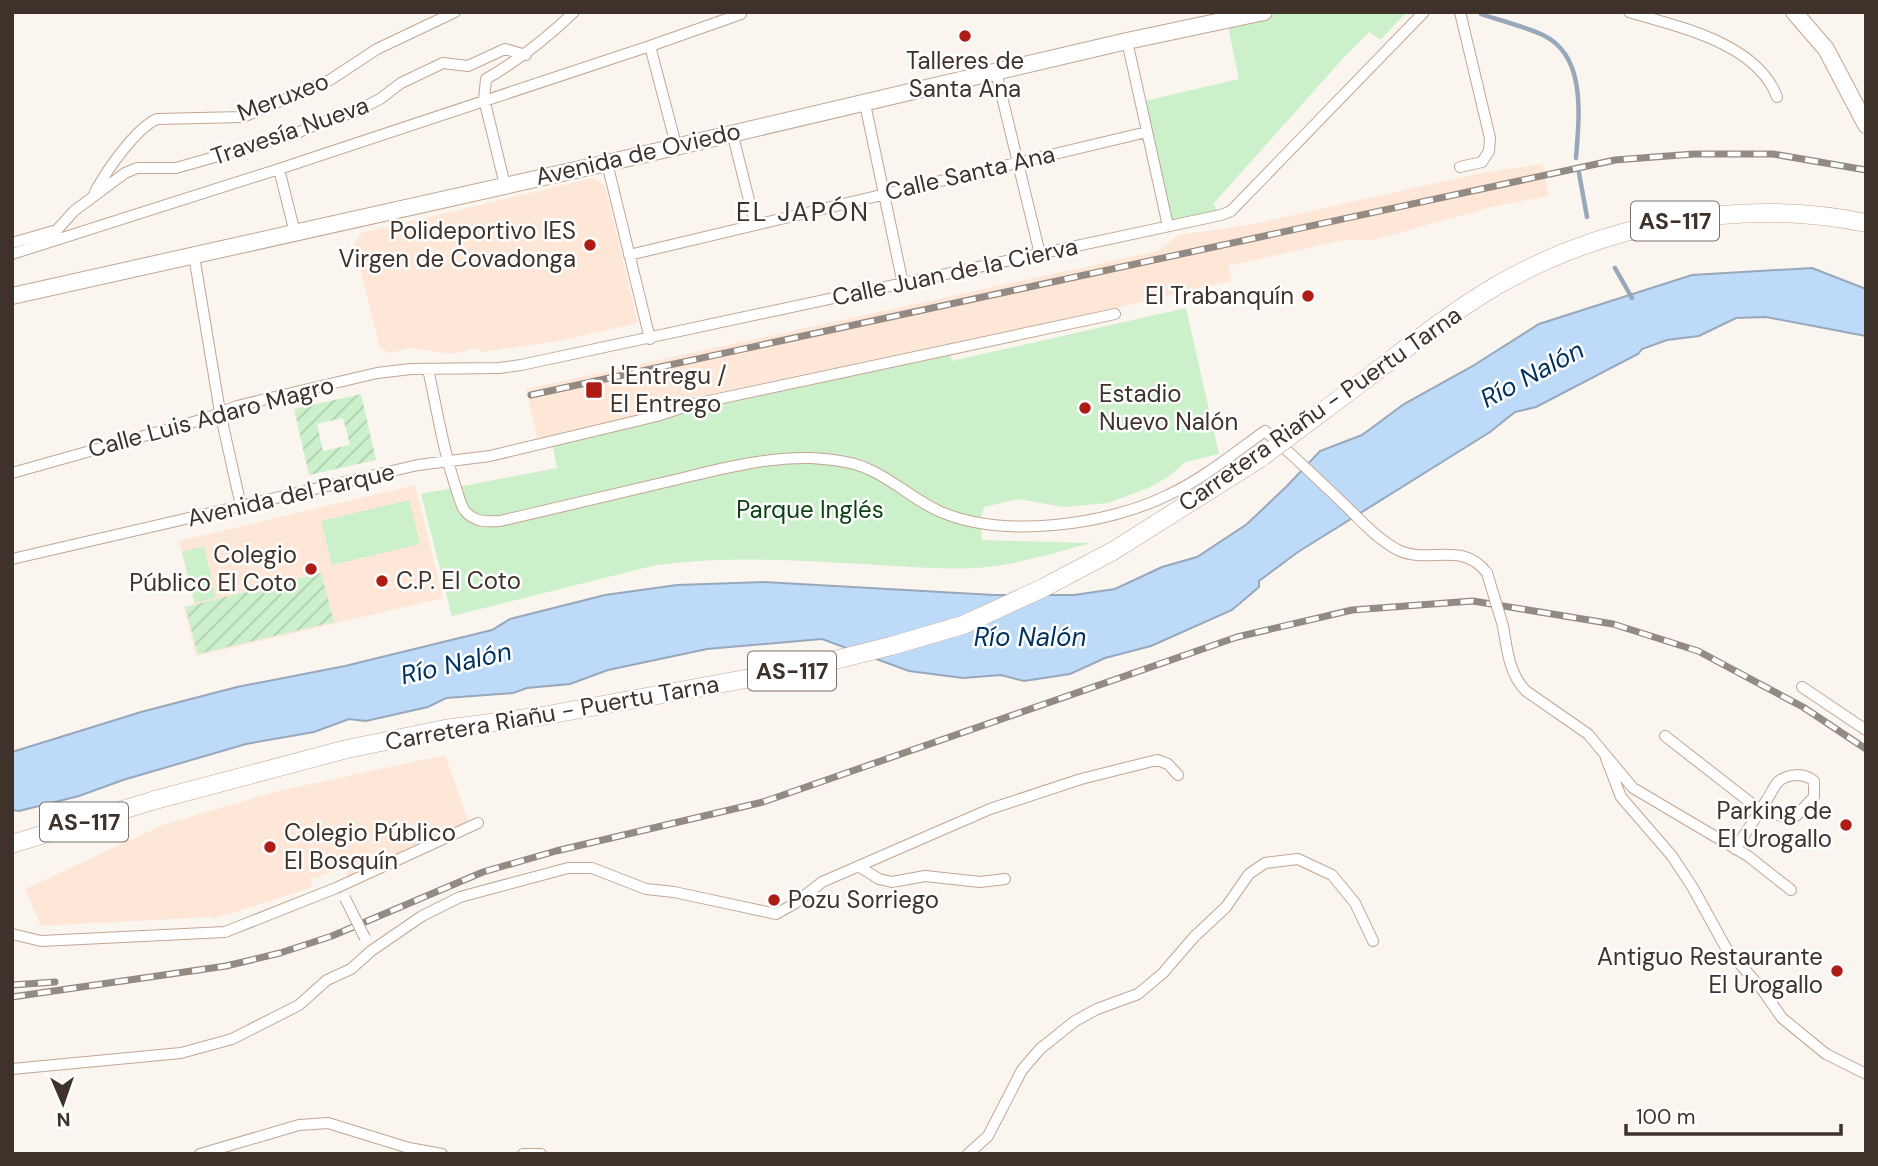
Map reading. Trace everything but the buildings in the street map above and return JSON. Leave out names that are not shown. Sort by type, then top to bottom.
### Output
[{"type":"main road","name":"Carretera Riañu - Puertu Tarna","points":[[12,844],[155,800],[347,749],[445,729],[542,716],[795,670],[963,625],[1043,588],[1113,551],[1259,459],[1434,327],[1496,287],[1542,263],[1593,243],[1661,224],[1745,213],[1804,214],[1866,223]]},
{"type":"street","name":"Meruxeo","points":[[92,198],[117,159],[147,124],[158,119],[243,117],[330,80],[377,48],[455,12]]},
{"type":"street","points":[[505,185],[484,99],[486,79],[540,45],[574,12]]},
{"type":"street","name":"Avenida de Oviedo","points":[[12,296],[1264,12]]},
{"type":"street","points":[[1460,12],[1490,138],[1489,151],[1482,162],[1460,167]]},
{"type":"street","points":[[1629,12],[1727,45],[1761,69],[1777,97]]},
{"type":"street","points":[[1794,12],[1826,49],[1859,104],[1866,125]]},
{"type":"street","name":"Calle Juan de la Cierva","points":[[411,369],[521,366],[1221,215],[1231,211],[1421,13]]},
{"type":"street","points":[[12,254],[279,169],[741,14]]},
{"type":"street","points":[[1127,41],[1168,226]]},
{"type":"street","points":[[650,46],[676,145]]},
{"type":"street","name":"Travesía Nueva","points":[[92,198],[137,167],[176,168],[295,134],[354,112],[380,99],[401,83],[443,63],[468,66],[505,49],[526,55]]},
{"type":"street","points":[[996,72],[1040,254]]},
{"type":"street","points":[[865,103],[904,284]]},
{"type":"street","points":[[732,132],[755,224]]},
{"type":"street","name":"Calle Santa Ana","points":[[629,255],[1147,132]]},
{"type":"street","points":[[607,163],[650,339]]},
{"type":"street","points":[[279,169],[295,233]]},
{"type":"street","points":[[12,243],[57,230],[74,211],[92,198]]},
{"type":"street","points":[[194,256],[220,412],[242,506]]},
{"type":"street","name":"Avenida del Parque","points":[[12,559],[418,465],[481,458],[657,416],[690,405],[1115,314]]},
{"type":"street","name":"Calle Luis Adaro Magro","points":[[12,473],[220,412],[377,373],[411,369]]},
{"type":"street","points":[[428,369],[448,461],[464,510],[485,522],[500,521],[752,462],[810,458],[838,460],[867,468],[939,511],[957,518],[1022,526],[1070,523],[1114,516],[1146,506],[1194,481],[1265,431],[1371,530],[1398,550],[1413,554],[1456,554],[1479,563],[1487,573],[1503,626],[1507,652],[1519,684],[1534,698],[1588,734],[1633,788],[1735,849],[1791,890]]},
{"type":"street","points":[[1802,687],[1866,730]]},
{"type":"street","points":[[1665,736],[1760,810],[1782,816],[1796,816],[1814,797],[1814,781],[1802,775],[1789,776],[1778,782],[1760,810],[1735,849]]},
{"type":"street","points":[[1606,758],[1621,797],[1672,856],[1726,948],[1782,1018],[1826,1054],[1866,1074]]},
{"type":"street","points":[[12,1069],[181,1053],[232,1039],[299,1005],[327,980],[351,969],[371,951],[422,916],[460,897],[568,868],[592,868],[646,889],[674,892],[776,914],[822,882],[989,809],[1081,779],[1157,760],[1168,764],[1178,775]]},
{"type":"street","points":[[12,934],[41,941],[225,932],[336,888],[478,823]]},
{"type":"street","points":[[968,1154],[988,1136],[1022,1070],[1040,1049],[1075,1021],[1097,1009],[1138,994],[1163,973],[1194,937],[1226,907],[1249,874],[1265,863],[1298,859],[1332,875],[1355,903],[1373,941]]},
{"type":"street","points":[[858,866],[879,879],[892,882],[925,876],[980,882],[1005,879]]},
{"type":"street","points":[[336,888],[345,898],[371,951]]},
{"type":"street","points":[[200,1154],[299,1125],[328,1123],[409,1148],[442,1154]]},
{"type":"street","points":[[523,1154],[541,1154]]},
{"type":"shaded area","points":[[1543,164],[1549,196],[1491,207],[1374,240],[1344,240],[1228,266],[1231,281],[687,399],[655,411],[537,438],[526,389],[1158,251],[1178,235],[1249,225],[1481,173]]},
{"type":"shaded area","points":[[593,178],[605,186],[638,323],[558,341],[482,352],[477,348],[453,354],[410,348],[389,353],[380,348],[354,244],[361,233]]},
{"type":"shaded area","name":"Colegio Público El Coto","points":[[415,485],[443,598],[196,656],[184,607],[194,604],[179,541]]},
{"type":"shaded area","name":"Colegio Público El Bosquín","points":[[445,755],[470,825],[348,877],[345,868],[311,879],[313,887],[213,919],[41,926],[25,889],[163,825],[274,792]]},
{"type":"green space","points":[[1264,12],[1407,12],[1380,40],[1369,32],[1346,55],[1213,204],[1221,215],[1168,226],[1140,102],[1239,79],[1227,22]]},
{"type":"green space","name":"Parque Inglés","points":[[1186,308],[1219,454],[1186,462],[1168,477],[1148,488],[1108,503],[1064,507],[1018,499],[984,507],[980,522],[982,540],[1091,543],[1020,561],[977,568],[812,561],[682,562],[656,565],[452,616],[421,494],[557,468],[552,442],[949,350],[952,361]]},
{"type":"green space","points":[[361,394],[376,460],[309,475],[294,409]],"holes":[[[343,418],[350,445],[323,451],[317,424]]]},
{"type":"green space","points":[[409,500],[420,544],[332,565],[321,521]]},
{"type":"green space","points":[[204,546],[216,598],[195,603],[182,552]]},
{"type":"green space","points":[[321,573],[334,622],[198,654],[185,607]]},
{"type":"water","name":"Río Nalón","points":[[1812,268],[1866,289],[1866,336],[1766,317],[1736,318],[1699,336],[1667,340],[1642,349],[1638,354],[1536,407],[1515,412],[1490,432],[1298,552],[1259,581],[1259,587],[1232,610],[1151,646],[1105,658],[1070,674],[1024,681],[1001,675],[963,678],[909,671],[822,639],[707,649],[608,670],[570,684],[527,688],[513,693],[446,698],[428,707],[366,721],[349,719],[314,732],[246,744],[123,780],[79,796],[19,811],[12,810],[12,752],[141,712],[237,687],[345,666],[492,630],[510,619],[605,595],[677,585],[764,582],[994,595],[1074,595],[1115,589],[1162,567],[1197,557],[1247,524],[1320,451],[1362,435],[1404,404],[1471,367],[1539,324],[1692,275]]},
{"type":"waterway","points":[[1481,14],[1543,35],[1567,57],[1574,72],[1577,89],[1576,158]]},
{"type":"waterway","points":[[1579,173],[1587,217]]},
{"type":"waterway","points":[[1615,268],[1632,298]]},
{"type":"railway","points":[[531,395],[1615,160],[1694,154],[1773,154],[1866,170]]},
{"type":"railway","points":[[12,997],[226,966],[280,953],[332,936],[483,872],[556,851],[763,802],[1237,637],[1352,610],[1473,601],[1613,624],[1698,651],[1803,707],[1866,749]]},
{"type":"railway","points":[[12,985],[55,982]]},
{"type":"place","name":"Talleres de Santa Ana","points":[[965,36]]},
{"type":"place","name":"Polideportivo IES Virgen de Covadonga","points":[[590,245]]},
{"type":"place","name":"El Trabanquín","points":[[1308,296]]},
{"type":"place","name":"L'Entregu / El Entrego","points":[[594,390]]},
{"type":"place","name":"Estadio Nuevo Nalón","points":[[1085,408]]},
{"type":"place","name":"Colegio Público El Coto","points":[[311,569]]},
{"type":"place","name":"C.P. El Coto","points":[[382,581]]},
{"type":"place","name":"Parking de El Urogallo","points":[[1846,825]]},
{"type":"place","name":"Colegio Público El Bosquín","points":[[270,847]]},
{"type":"place","name":"Pozu Sorriego","points":[[774,900]]},
{"type":"place","name":"Antiguo Restaurante El Urogallo","points":[[1837,971]]},
{"type":"district","name":"EL JAPÓN","points":[[803,212]]}]
